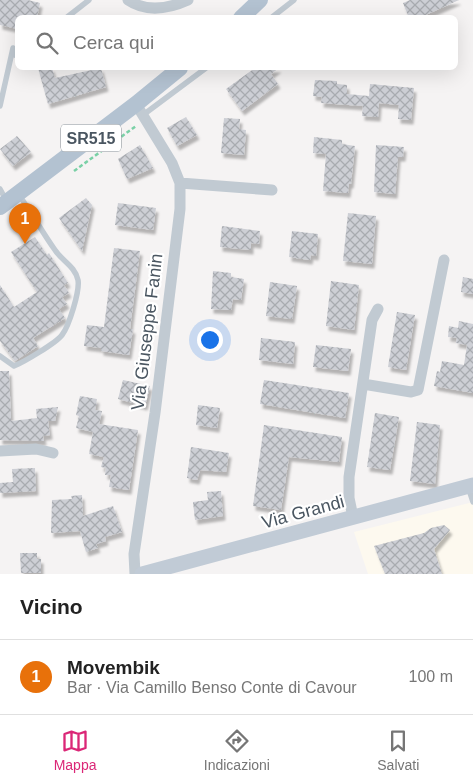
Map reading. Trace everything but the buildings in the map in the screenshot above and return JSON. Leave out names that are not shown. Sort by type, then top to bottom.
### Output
[{"type":"main road","points":[[243,15],[260,0]]},
{"type":"main road","name":"SR515","points":[[6,198],[139,109],[178,70]]},
{"type":"main road","name":"Via Grandi","points":[[142,574],[471,486]]},
{"type":"street","points":[[128,0],[146,7],[158,9],[173,7],[188,0]]},
{"type":"street","name":"Via Giuseppe Fanin","points":[[135,574],[134,554],[157,403],[180,209],[180,183],[172,163],[139,109]]},
{"type":"street","points":[[180,183],[272,190]]},
{"type":"street","points":[[363,384],[411,392],[418,390],[444,260]]},
{"type":"street","points":[[353,518],[349,498],[349,477],[372,320],[380,305]]},
{"type":"street","points":[[0,452],[36,449],[53,453]]},
{"type":"lane","points":[[70,15],[89,0]]},
{"type":"lane","points":[[275,15],[294,0]]},
{"type":"lane","points":[[0,106],[13,48]]},
{"type":"lane","points":[[139,109],[203,70]]},
{"type":"lane","points":[[0,356],[14,366],[62,336],[67,326],[78,281],[68,262],[56,252],[6,198]]},
{"type":"lane","points":[[471,486],[473,502]]},
{"type":"shaded area","points":[[473,502],[473,574],[368,574],[354,532]]},
{"type":"place","name":"Movembik","points":[[25,244]]}]
